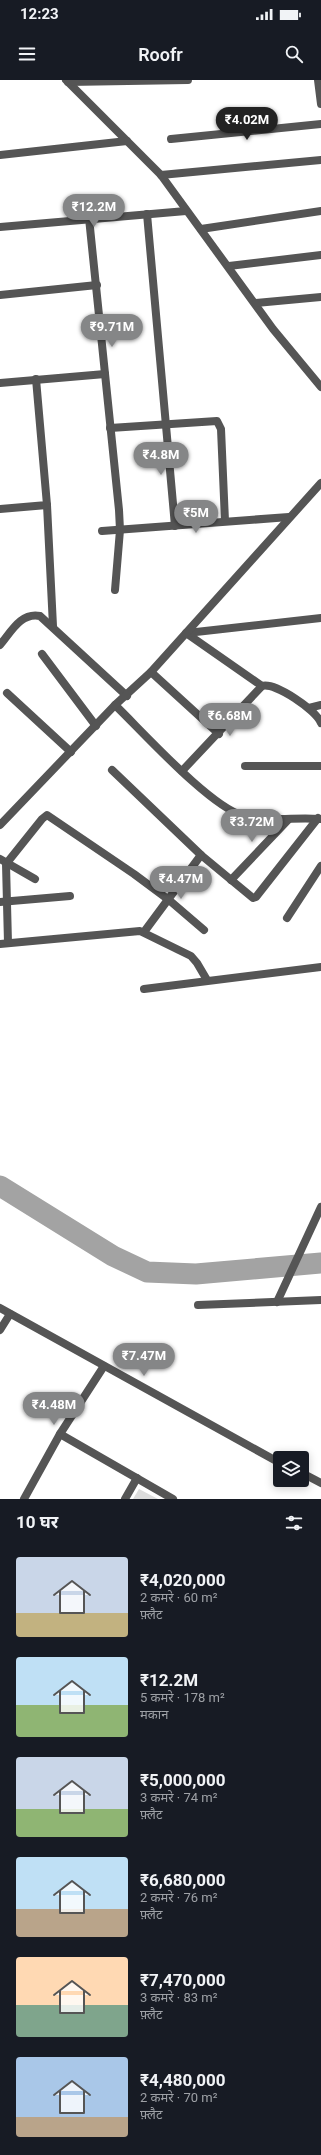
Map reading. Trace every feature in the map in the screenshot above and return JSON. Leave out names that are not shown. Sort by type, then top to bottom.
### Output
[{"type":"street","points":[[67,81],[188,80]]},
{"type":"street","points":[[318,80],[321,104]]},
{"type":"street","points":[[67,81],[161,175],[186,211],[229,266],[273,329],[321,387]]},
{"type":"street","points":[[171,139],[321,124]]},
{"type":"street","points":[[0,155],[127,141]]},
{"type":"street","points":[[161,175],[321,160]]},
{"type":"street","points":[[0,227],[89,218],[186,211]]},
{"type":"street","points":[[201,229],[321,211]]},
{"type":"street","points":[[147,214],[175,526]]},
{"type":"street","points":[[89,218],[97,285],[120,530],[115,590]]},
{"type":"street","points":[[229,266],[321,256]]},
{"type":"street","points":[[0,295],[97,285]]},
{"type":"street","points":[[256,304],[321,297]]},
{"type":"street","points":[[0,383],[105,374]]},
{"type":"street","points":[[36,379],[47,505],[53,626]]},
{"type":"street","points":[[110,428],[213,420],[217,421],[220,424],[225,522]]},
{"type":"street","points":[[0,825],[115,705],[151,672],[321,483]]},
{"type":"street","points":[[0,509],[47,505]]},
{"type":"street","points":[[102,531],[289,517]]},
{"type":"street","points":[[0,645],[22,619],[28,615],[40,616],[53,626],[126,696]]},
{"type":"street","points":[[186,633],[321,618]]},
{"type":"street","points":[[186,633],[262,686],[273,686],[309,708],[319,718],[321,723]]},
{"type":"street","points":[[42,654],[96,726]]},
{"type":"street","points":[[151,672],[219,734]]},
{"type":"street","points":[[182,771],[219,734],[262,686]]},
{"type":"street","points":[[8,693],[71,752]]},
{"type":"street","points":[[115,705],[182,771],[219,802],[236,813],[257,818],[288,820],[320,818]]},
{"type":"street","points":[[309,708],[321,705]]},
{"type":"street","points":[[245,766],[321,766]]},
{"type":"street","points":[[112,770],[201,855],[251,897],[256,897],[320,818]]},
{"type":"street","points":[[204,930],[169,900],[50,816],[47,815],[42,819],[3,862],[4,943],[135,930],[144,932],[191,956],[198,963],[207,980]]},
{"type":"street","points":[[231,880],[288,820]]},
{"type":"street","points":[[144,932],[201,855]]},
{"type":"street","points":[[3,862],[34,879]]},
{"type":"street","points":[[287,918],[321,866]]},
{"type":"street","points":[[3,902],[70,896]]},
{"type":"street","points":[[144,989],[207,980],[321,968]]},
{"type":"street","points":[[277,1302],[286,1278],[321,1206]]},
{"type":"street","points":[[198,1305],[321,1300]]},
{"type":"street","points":[[0,1308],[273,1458]]},
{"type":"street","points":[[0,1330],[10,1314]]},
{"type":"street","points":[[24,1499],[60,1434],[104,1366]]},
{"type":"street","points":[[60,1434],[173,1499]]},
{"type":"street","points":[[309,1477],[321,1483]]},
{"type":"street","points":[[125,1499],[136,1478]]},
{"type":"shaded area","points":[[139,1489],[158,1499],[133,1499]]},
{"type":"waterway","points":[[0,1186],[113,1256],[147,1272],[196,1274],[321,1263]]}]
